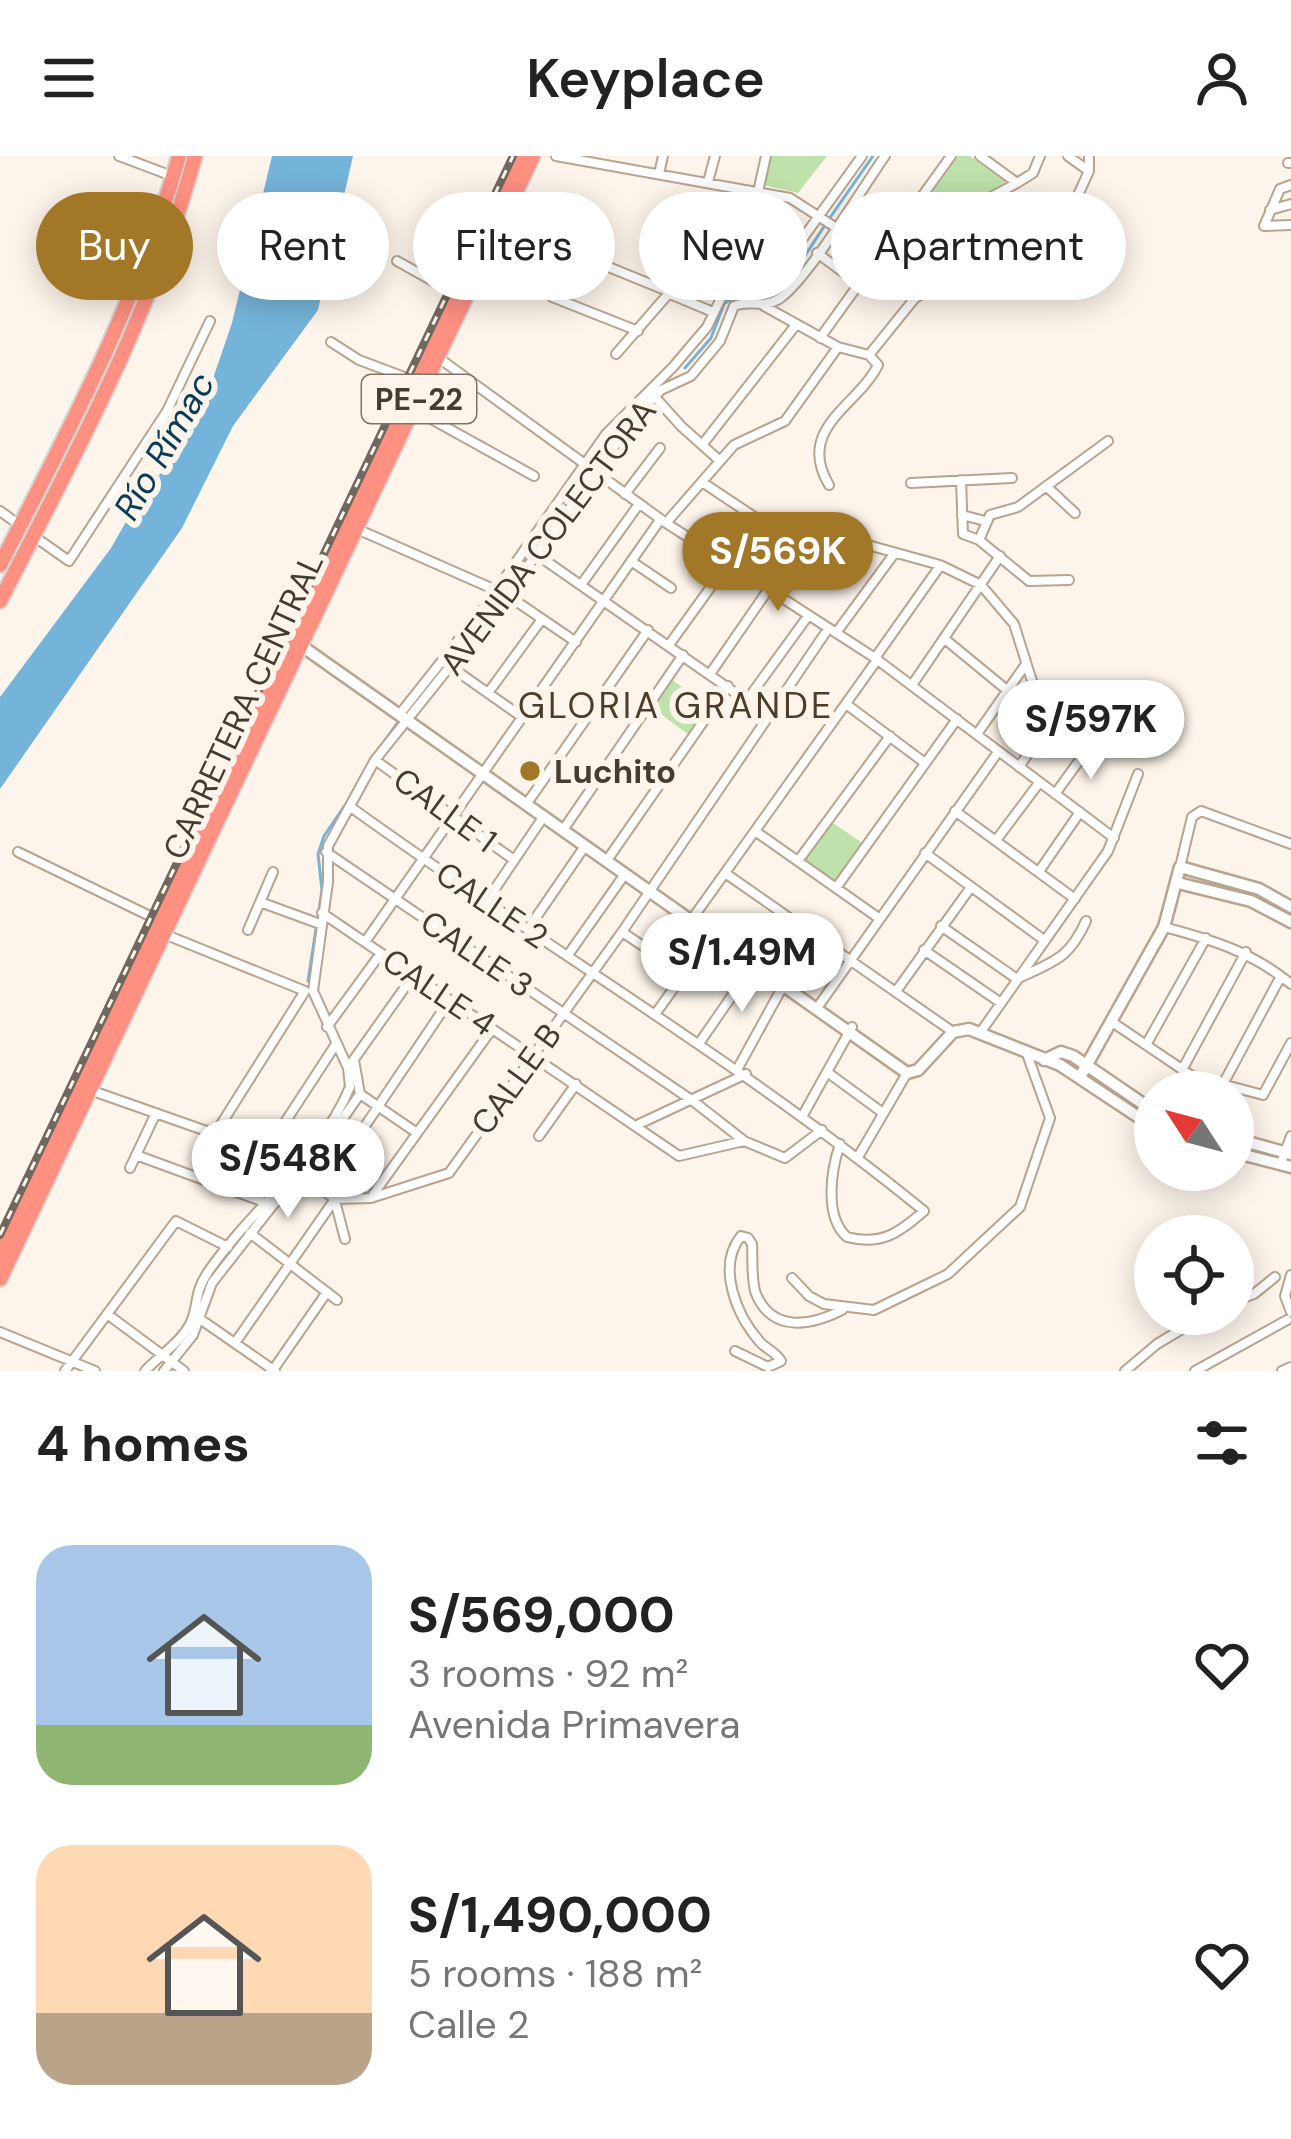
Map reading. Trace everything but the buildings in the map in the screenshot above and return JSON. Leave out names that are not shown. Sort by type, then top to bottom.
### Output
[{"type":"highway","points":[[0,565],[99,371],[179,156]]},
{"type":"highway","points":[[0,601],[114,376],[152,286],[195,156]]},
{"type":"highway","name":"CARRETERA CENTRAL","points":[[509,192],[523,156]]},
{"type":"highway","name":"CARRETERA CENTRAL","points":[[513,192],[533,156]]},
{"type":"highway","name":"CARRETERA CENTRAL","points":[[299,640],[414,409],[455,300]]},
{"type":"highway","name":"CARRETERA CENTRAL","points":[[0,1279],[415,381],[434,355],[460,300]]},
{"type":"highway","name":"CARRETERA CENTRAL","points":[[0,1255],[85,1089]]},
{"type":"street","points":[[119,156],[173,176]]},
{"type":"street","points":[[556,156],[758,192],[766,156]]},
{"type":"street","points":[[659,175],[663,156]]},
{"type":"street","points":[[708,182],[715,156]]},
{"type":"street","name":"AVENIDA COLECTORA","points":[[309,991],[328,882],[326,851],[375,760],[606,434],[707,327],[722,296],[775,277],[862,156]]},
{"type":"street","name":"AVENIDA COLECTORA","points":[[860,192],[885,156]]},
{"type":"street","points":[[926,192],[951,156]]},
{"type":"street","points":[[980,156],[1017,183]]},
{"type":"street","points":[[1001,192],[1033,173],[1040,156]]},
{"type":"street","points":[[1068,156],[1089,171]]},
{"type":"street","points":[[1079,192],[1089,171],[1089,156]]},
{"type":"street","points":[[1291,185],[1280,189],[1264,226],[1291,225]]},
{"type":"street","points":[[1270,210],[1291,204]]},
{"type":"street","points":[[807,207],[831,224]]},
{"type":"street","name":"AVENIDA COLECTORA","points":[[406,714],[451,667],[653,398],[681,383],[720,341],[734,306],[743,302],[763,305],[780,298],[831,233]]},
{"type":"street","points":[[817,253],[831,263]]},
{"type":"street","points":[[397,261],[413,270]]},
{"type":"street","points":[[560,300],[638,331]]},
{"type":"street","points":[[616,355],[665,300]]},
{"type":"street","points":[[684,300],[713,313]]},
{"type":"street","points":[[820,338],[846,300]]},
{"type":"street","points":[[869,355],[913,300]]},
{"type":"street","points":[[763,305],[820,338],[869,355],[878,365],[840,406],[822,442],[822,473],[829,485]]},
{"type":"street","points":[[0,512],[69,560],[167,411],[210,321]]},
{"type":"street","points":[[702,445],[795,326]]},
{"type":"street","points":[[332,342],[359,360],[415,381]]},
{"type":"street","points":[[364,942],[663,522],[743,438],[785,421],[838,346]]},
{"type":"street","points":[[434,355],[663,522],[876,659],[1114,838]]},
{"type":"street","points":[[658,380],[653,398],[720,460]]},
{"type":"street","points":[[414,409],[535,476]]},
{"type":"street","points":[[979,540],[990,515],[1018,506],[1108,441]]},
{"type":"street","points":[[625,494],[660,448]]},
{"type":"street","points":[[911,483],[1012,478]]},
{"type":"street","points":[[961,480],[963,534],[979,540],[1029,581],[1069,580]]},
{"type":"street","points":[[702,482],[759,520],[940,565],[981,585],[1015,624],[1032,681],[1054,716],[1019,767]]},
{"type":"street","points":[[1046,486],[1075,513]]},
{"type":"street","points":[[581,585],[639,504]]},
{"type":"street","points":[[962,515],[986,521]]},
{"type":"street","points":[[710,674],[810,529]]},
{"type":"street","points":[[357,530],[507,595],[576,642]]},
{"type":"street","points":[[536,554],[770,717]]},
{"type":"street","name":"CALLE B","points":[[371,1198],[449,1173],[770,717],[894,554]]},
{"type":"street","points":[[912,685],[1000,556]]},
{"type":"street","points":[[632,561],[671,588]]},
{"type":"street","points":[[670,646],[728,563]]},
{"type":"street","points":[[694,917],[940,565]]},
{"type":"street","points":[[747,700],[808,616]]},
{"type":"street","points":[[488,693],[542,619]]},
{"type":"street","points":[[530,800],[648,630]]},
{"type":"street","points":[[299,640],[912,1072]]},
{"type":"street","points":[[946,640],[1008,691]]},
{"type":"street","points":[[565,828],[683,655]]},
{"type":"street","points":[[977,734],[1027,663]]},
{"type":"street","points":[[451,667],[522,717]]},
{"type":"street","points":[[610,856],[728,686]]},
{"type":"street","points":[[846,704],[925,764]]},
{"type":"street","points":[[836,888],[957,719]]},
{"type":"street","points":[[798,861],[890,736]]},
{"type":"street","points":[[1055,794],[1092,743]]},
{"type":"street","points":[[818,1006],[998,752]]},
{"type":"street","name":"CALLE 1","points":[[375,760],[514,860]]},
{"type":"street","points":[[485,770],[651,888]]},
{"type":"street","points":[[980,1033],[1114,838],[1138,774]]},
{"type":"street","points":[[997,839],[1039,783]]},
{"type":"street","name":"CALLE 2","points":[[352,808],[742,1071],[858,1157],[924,1211],[890,1237],[874,1242],[848,1237],[835,1219],[832,1168],[840,1144]]},
{"type":"street","points":[[955,811],[1075,899]]},
{"type":"street","points":[[1080,1077],[1164,927],[1192,817],[1201,811],[1291,844]]},
{"type":"street","points":[[1040,870],[1080,812]]},
{"type":"street","points":[[485,902],[544,816]]},
{"type":"street","points":[[755,831],[880,919]]},
{"type":"street","points":[[528,929],[586,845]]},
{"type":"street","name":"CALLE 3","points":[[326,851],[693,1101],[744,1141]]},
{"type":"street","points":[[18,852],[162,927],[309,991],[351,1064],[360,1094],[417,1133]]},
{"type":"street","points":[[925,853],[1045,940]]},
{"type":"street","points":[[1180,867],[1259,890],[1291,907]]},
{"type":"street","points":[[248,930],[272,872]]},
{"type":"street","points":[[567,956],[626,873]]},
{"type":"street","points":[[725,873],[953,1032]]},
{"type":"street","points":[[1178,883],[1251,901],[1291,922]]},
{"type":"street","points":[[897,990],[971,886]]},
{"type":"street","points":[[260,902],[321,925]]},
{"type":"street","name":"CALLE 4","points":[[322,913],[674,1152],[683,1156],[744,1141]]},
{"type":"street","points":[[694,917],[818,1006]]},
{"type":"street","points":[[1018,979],[1072,950],[1086,921]]},
{"type":"street","points":[[941,926],[1018,979]]},
{"type":"street","points":[[1164,927],[1246,952],[1291,984]]},
{"type":"street","points":[[622,932],[685,974]]},
{"type":"street","points":[[656,1013],[713,934]]},
{"type":"street","points":[[1146,1046],[1206,938]]},
{"type":"street","points":[[924,950],[1000,1003]]},
{"type":"street","points":[[1112,1022],[1182,1070],[1246,952]]},
{"type":"street","points":[[327,1028],[381,953]]},
{"type":"street","points":[[700,1042],[755,963]]},
{"type":"street","points":[[299,1173],[346,1097],[351,1064],[413,976]]},
{"type":"street","points":[[1230,1071],[1281,976]]},
{"type":"street","points":[[637,1124],[693,1101],[742,1071],[784,984]]},
{"type":"street","points":[[215,1134],[309,991]]},
{"type":"street","points":[[322,1190],[449,1001]]},
{"type":"street","points":[[85,1089],[265,1154],[335,1199],[371,1198],[492,1029]]},
{"type":"street","points":[[803,1115],[851,1029]]},
{"type":"street","points":[[858,1157],[912,1072],[953,1032],[969,1029],[1080,1077],[1134,1114]]},
{"type":"street","points":[[1254,1093],[1263,1095],[1291,1043]]},
{"type":"street","points":[[265,1154],[337,1044]]},
{"type":"street","points":[[1044,1060],[1060,1052],[1087,1064],[1134,1097]]},
{"type":"street","points":[[792,1277],[809,1296],[844,1309],[874,1310],[948,1274],[1020,1207],[1050,1118],[1027,1054]]},
{"type":"street","points":[[826,1072],[884,1113]]},
{"type":"street","points":[[539,1136],[576,1084]]},
{"type":"street","points":[[146,1371],[176,1344],[232,1249],[360,1094]]},
{"type":"street","points":[[130,1168],[156,1113]]},
{"type":"street","points":[[744,1141],[785,1158],[822,1130]]},
{"type":"street","points":[[1287,1159],[1291,1136]]},
{"type":"street","points":[[1254,1146],[1287,1159]]},
{"type":"street","points":[[136,1155],[269,1204]]},
{"type":"street","points":[[1254,1155],[1287,1159]]},
{"type":"street","points":[[335,1199],[345,1239]]},
{"type":"street","points":[[235,1343],[335,1199]]},
{"type":"street","points":[[232,1249],[250,1233],[269,1204]]},
{"type":"street","points":[[65,1371],[176,1221],[232,1249]]},
{"type":"street","points":[[250,1233],[337,1300]]},
{"type":"street","points":[[735,1351],[768,1367],[781,1360],[761,1344],[733,1294],[728,1276],[734,1244],[741,1236],[752,1244],[755,1293],[774,1315],[810,1325],[844,1309]]},
{"type":"street","points":[[1195,1371],[1289,1316],[1285,1296],[1291,1275]]},
{"type":"street","points":[[1254,1294],[1275,1276]]},
{"type":"street","points":[[196,1317],[274,1371],[327,1292]]},
{"type":"street","points":[[107,1314],[184,1371]]},
{"type":"street","points":[[164,1371],[194,1336],[196,1317]]},
{"type":"street","points":[[0,1332],[95,1371]]},
{"type":"street","points":[[1125,1371],[1172,1335]]},
{"type":"street","points":[[1282,1371],[1291,1366]]},
{"type":"green space","points":[[769,156],[827,156],[799,192],[764,185]]},
{"type":"green space","points":[[958,156],[970,156],[1006,182],[989,192],[933,192]]},
{"type":"green space","points":[[671,679],[710,707],[689,735],[651,707]]},
{"type":"green space","points":[[830,821],[864,844],[833,884],[800,861]]},
{"type":"water","points":[[272,156],[353,156],[345,192],[263,192]]},
{"type":"water","points":[[238,300],[320,300],[318,310],[233,426],[182,528],[0,789],[0,697],[167,465],[209,390]]},
{"type":"waterway","points":[[829,219],[873,156]]},
{"type":"waterway","points":[[807,253],[825,225]]},
{"type":"waterway","points":[[685,368],[711,338],[730,300]]},
{"type":"waterway","points":[[374,756],[400,719]]},
{"type":"waterway","points":[[308,981],[322,890],[318,854],[324,836],[352,795]]},
{"type":"waterway","points":[[341,1112],[355,1091]]},
{"type":"railway","points":[[0,1235],[513,156]]},
{"type":"place","name":"Luchito","points":[[530,771]]},
{"type":"district","name":"GLORIA GRANDE","points":[[676,705]]},
{"type":"water label","name":"Río Rímac","points":[[164,446]]}]
